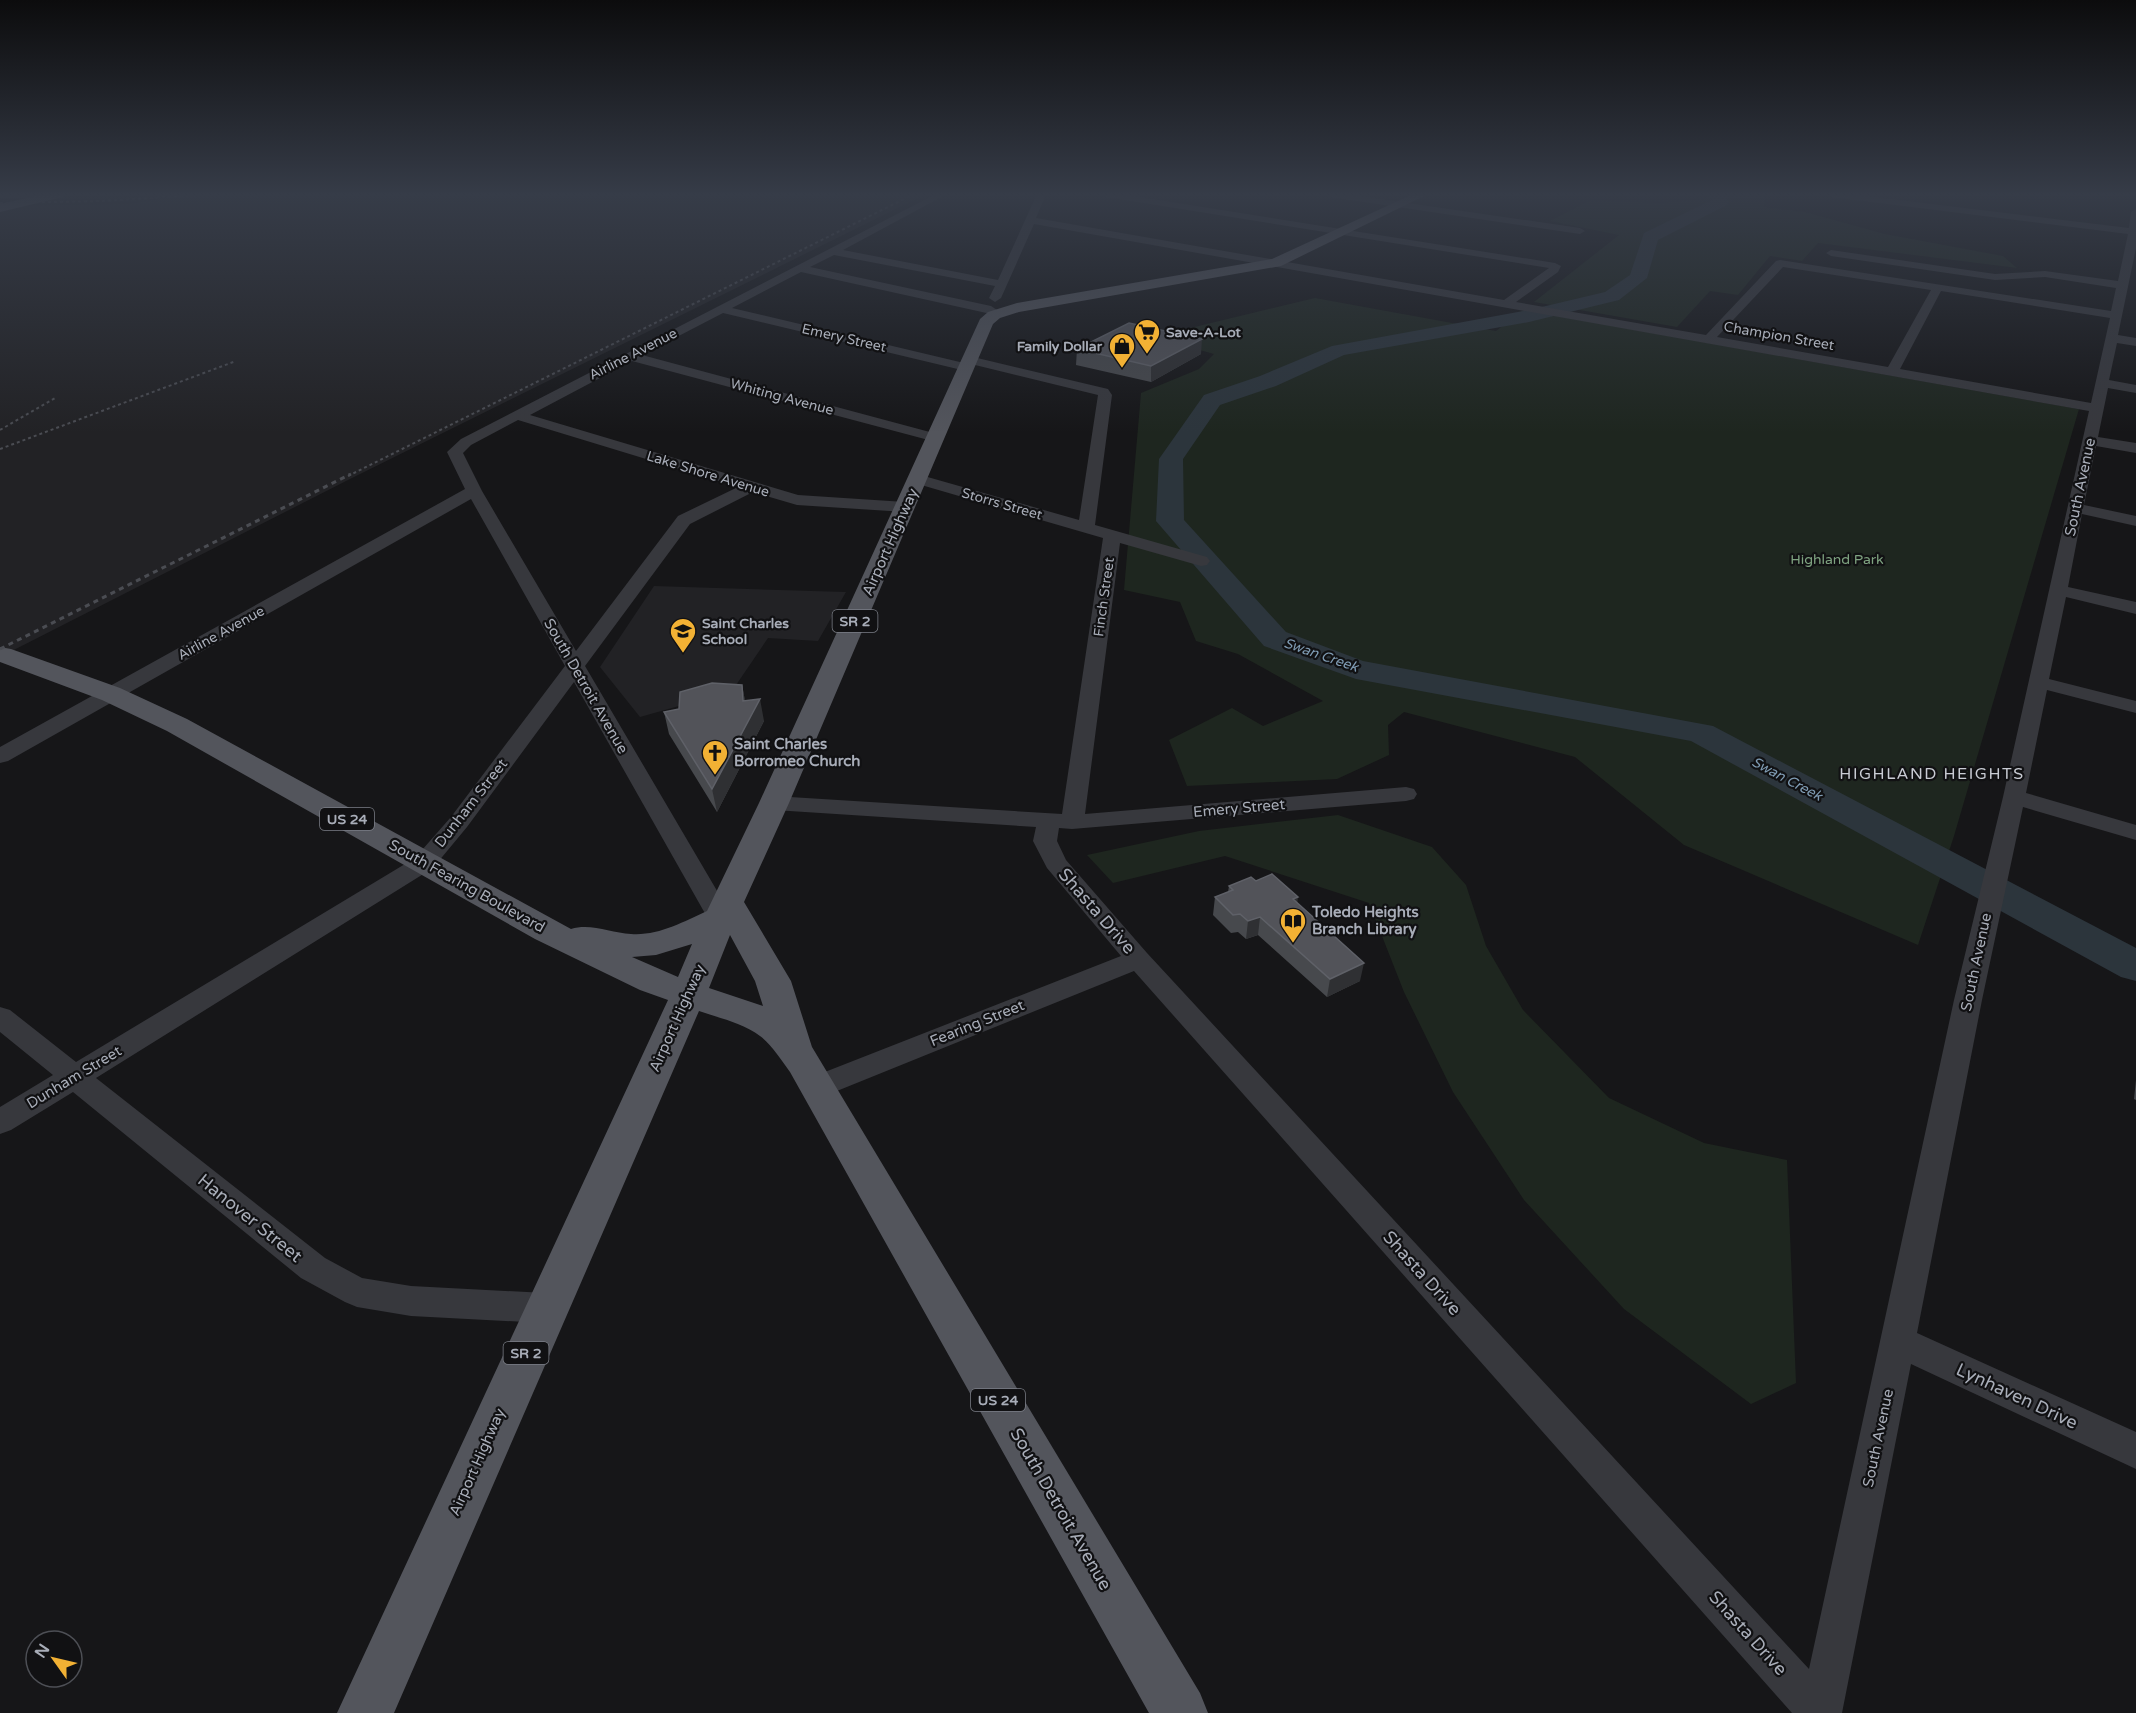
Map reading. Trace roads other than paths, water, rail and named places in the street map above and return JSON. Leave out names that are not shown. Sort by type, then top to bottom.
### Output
[{"type":"main road","points":[[988,316],[1024,307],[1209,274]]},
{"type":"main road","name":"Airport Highway","points":[[365,1713],[689,994],[724,910],[774,803],[988,316]]},
{"type":"main road","name":"South Fearing Boulevard","points":[[2,654],[111,694],[177,725],[547,931],[642,976],[752,1016],[772,1026],[806,1068]]},
{"type":"main road","points":[[547,931],[633,946],[648,945],[662,942],[724,910],[773,981],[806,1068]]},
{"type":"main road","name":"South Detroit Avenue","points":[[806,1068],[1180,1713]]},
{"type":"street","name":"Airline Avenue","points":[[455,452],[466,442],[516,415],[786,274]]},
{"type":"street","points":[[821,274],[988,316],[1006,274]]},
{"type":"street","points":[[952,274],[1002,284]]},
{"type":"street","name":"Champion Street","points":[[1343,274],[2097,408]]},
{"type":"street","points":[[1507,303],[1548,274]]},
{"type":"street","points":[[1709,339],[1770,274]]},
{"type":"street","points":[[1852,274],[1938,287],[2124,300]]},
{"type":"street","points":[[1974,274],[1995,277],[2045,274],[2124,300]]},
{"type":"street","name":"South Avenue","points":[[1821,1713],[1984,925],[2012,806],[2112,338],[2130,274]]},
{"type":"street","points":[[1892,371],[1938,287]]},
{"type":"street","name":"Emery Street","points":[[721,309],[1103,392],[1105,395],[1086,528]]},
{"type":"street","points":[[2112,338],[2136,342]]},
{"type":"street","name":"Whiting Avenue","points":[[629,356],[936,438]]},
{"type":"street","points":[[2102,383],[2136,389]]},
{"type":"street","name":"Lake Shore Avenue","points":[[516,415],[802,501],[905,507]]},
{"type":"street","points":[[2090,440],[2136,448]]},
{"type":"street","name":"South Detroit Avenue","points":[[455,452],[474,491],[575,667],[724,910]]},
{"type":"street","name":"Storrs Street","points":[[917,480],[1086,528]]},
{"type":"street","name":"Dunham Street","points":[[0,1122],[424,863],[459,822],[684,520],[751,487]]},
{"type":"street","name":"Airline Avenue","points":[[0,756],[474,491]]},
{"type":"street","points":[[2075,508],[2136,521]]},
{"type":"street","name":"Finch Street","points":[[1060,822],[1112,536],[1086,528]]},
{"type":"street","points":[[1112,536],[1201,561]]},
{"type":"street","points":[[2058,590],[2136,608]]},
{"type":"street","points":[[2038,682],[2136,707]]},
{"type":"street","name":"Emery Street","points":[[1060,822],[1406,794]]},
{"type":"street","points":[[774,803],[1060,822]]},
{"type":"street","points":[[2012,806],[2136,833]]},
{"type":"street","name":"Shasta Drive","points":[[1060,822],[1045,841],[1056,863],[1138,959],[1821,1713]]},
{"type":"street","name":"Fearing Street","points":[[806,1068],[1138,959]]},
{"type":"street","name":"Hanover Street","points":[[0,1017],[313,1268],[357,1292],[411,1301],[546,1308]]},
{"type":"street","name":"Lynhaven Drive","points":[[1898,1341],[2136,1451]]},
{"type":"waterway","name":"Swan Creek","points":[[1639,274],[1638,278],[1612,296],[1529,316],[1339,350],[1268,381],[1212,400],[1171,459],[1170,521],[1275,639],[1356,669],[1701,733],[2136,966]]},
{"type":"railway","points":[[348,476],[754,274]]},
{"type":"railway","points":[[0,449],[236,361]]},
{"type":"railway","points":[[0,430],[57,397]]},
{"type":"railway","points":[[0,649],[351,474]]},
{"type":"place","name":"Save-A-Lot","points":[[1147,355]]},
{"type":"place","name":"Family Dollar","points":[[1122,369]]},
{"type":"place","name":"Saint Charles School","points":[[683,654]]},
{"type":"place","name":"Saint Charles Borromeo Church","points":[[715,776]]},
{"type":"place","name":"Toledo Heights Branch Library","points":[[1293,944]]},
{"type":"district","name":"HIGHLAND HEIGHTS","points":[[1932,774]]},
{"type":"park label","name":"Highland Park","points":[[1837,559]]}]
